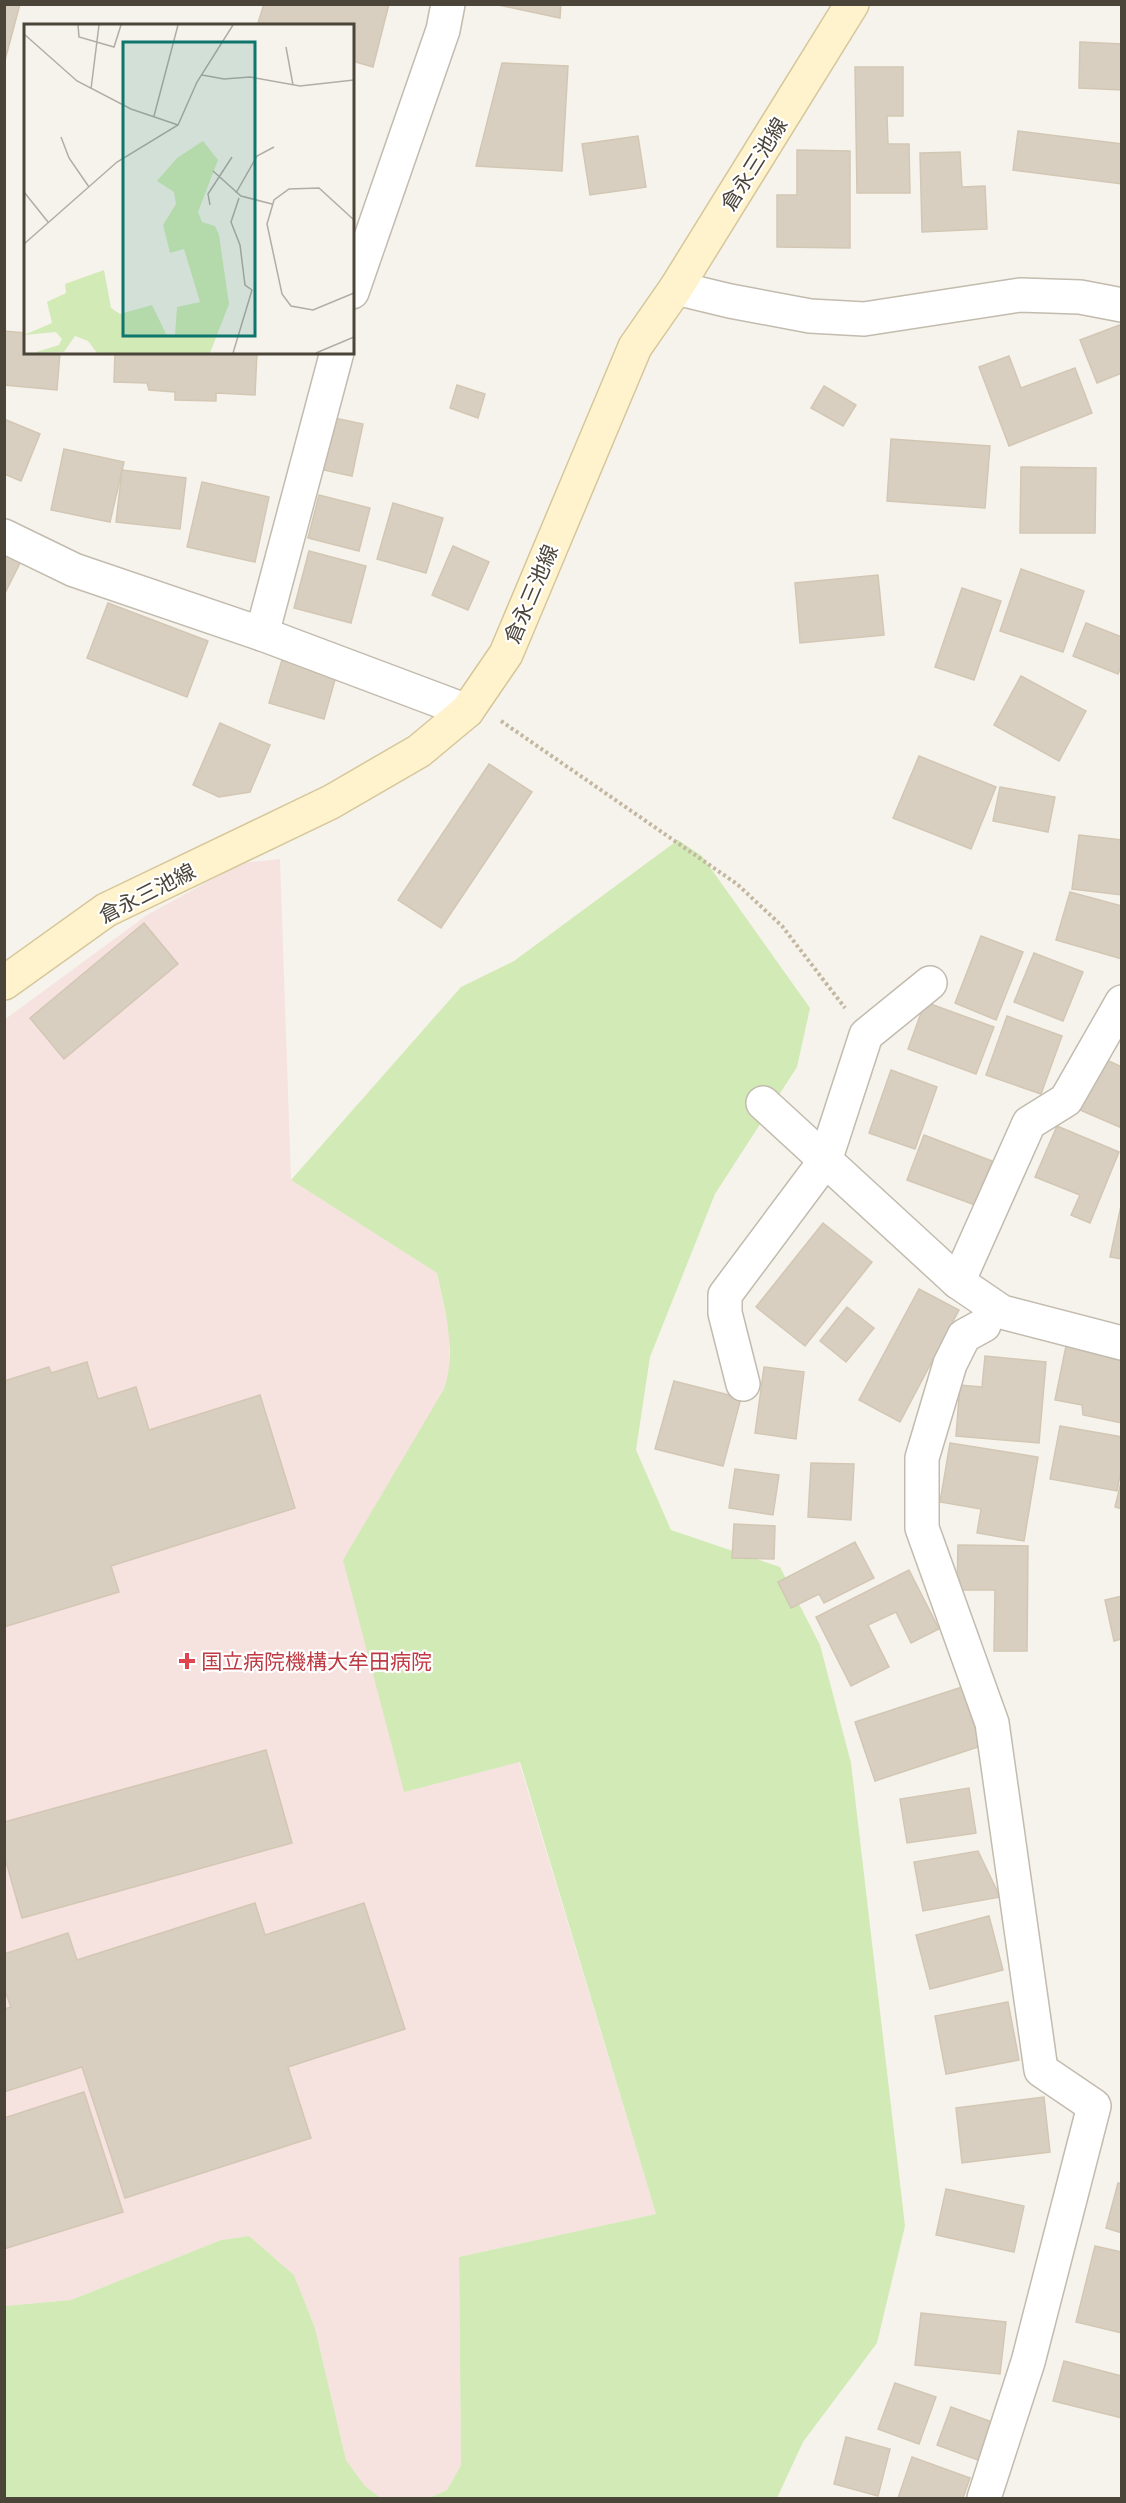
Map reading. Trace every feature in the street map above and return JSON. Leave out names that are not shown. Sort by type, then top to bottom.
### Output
[{"type":"main road","name":"倉永三池線","points":[[4,983],[106,910],[331,802],[418,751],[467,711],[506,654],[635,347],[676,288],[852,4]]},
{"type":"street","points":[[354,286],[443,30],[448,4]]},
{"type":"street","points":[[676,288],[730,302],[810,316],[864,320],[1020,295],[1080,297],[1122,305]]},
{"type":"street","points":[[262,634],[335,354]]},
{"type":"street","points":[[4,536],[74,570],[262,634],[467,711]]},
{"type":"street","points":[[743,1384],[724,1313],[725,1295],[825,1161],[866,1035],[930,983]]},
{"type":"street","points":[[958,1282],[1029,1123],[1066,1100],[1122,1002]]},
{"type":"street","points":[[763,1103],[958,1282],[1002,1312],[1122,1343]]},
{"type":"street","points":[[984,1325],[964,1336],[950,1364],[922,1458],[922,1528],[992,1723],[1041,2070],[1094,2106],[1028,2362],[984,2499]]},
{"type":"path","points":[[467,711],[499,720],[736,884],[782,926],[866,1035]]},
{"type":"shaded area","name":"国立病院機構大牟田病院","points":[[280,859],[291,1180],[437,1273],[449,1332],[449,1375],[444,1389],[519,1762],[656,2214],[459,2257],[461,2465],[447,2490],[429,2498],[381,2498],[365,2486],[346,2460],[315,2328],[294,2275],[249,2236],[221,2240],[71,2300],[5,2306],[4,1020],[147,915],[242,863]]},
{"type":"green space","points":[[678,840],[702,856],[810,1008],[797,1067],[715,1194],[650,1357],[636,1450],[671,1530],[780,1567],[820,1645],[851,1763],[905,2226],[877,2343],[803,2442],[777,2498],[429,2498],[447,2490],[461,2465],[459,2257],[656,2214],[520,1762],[404,1792],[343,1560],[444,1389],[450,1361],[450,1346],[437,1273],[291,1180],[461,987],[514,961]]},
{"type":"green space","points":[[249,2236],[294,2275],[315,2328],[346,2460],[365,2486],[381,2498],[5,2498],[5,2306],[71,2300],[221,2240]]},
{"type":"building","points":[[4,4],[20,4],[4,64]]},
{"type":"building","points":[[264,4],[389,4],[373,67],[354,62],[354,24],[258,24]]},
{"type":"building","points":[[494,4],[561,4],[560,18]]},
{"type":"building","points":[[1080,42],[1122,44],[1122,90],[1079,88]]},
{"type":"building","points":[[502,63],[568,66],[562,171],[476,166]]},
{"type":"building","points":[[855,67],[903,67],[903,116],[887,116],[888,144],[909,144],[910,193],[857,193]]},
{"type":"building","points":[[1018,131],[1122,144],[1122,184],[1013,170]]},
{"type":"building","points":[[638,136],[646,187],[590,195],[582,144]]},
{"type":"building","points":[[797,150],[850,151],[850,248],[777,247],[777,195],[797,195]]},
{"type":"building","points":[[960,152],[962,187],[985,186],[987,229],[922,232],[920,153]]},
{"type":"building","points":[[1122,324],[1122,373],[1097,383],[1080,340]]},
{"type":"building","points":[[4,331],[24,333],[24,354],[60,354],[57,390],[4,385]]},
{"type":"building","points":[[115,354],[257,354],[255,395],[216,393],[216,401],[175,400],[175,392],[149,390],[147,383],[114,382]]},
{"type":"building","points":[[1009,356],[1021,388],[1075,368],[1092,413],[1009,446],[979,367]]},
{"type":"building","points":[[457,385],[485,394],[478,418],[450,408]]},
{"type":"building","points":[[824,386],[856,405],[843,426],[811,408]]},
{"type":"building","points":[[330,417],[363,424],[352,476],[319,469]]},
{"type":"building","points":[[4,419],[40,434],[21,481],[4,474]]},
{"type":"building","points":[[891,439],[990,446],[985,508],[887,501]]},
{"type":"building","points":[[64,449],[124,462],[110,522],[51,510]]},
{"type":"building","points":[[1021,467],[1096,468],[1095,533],[1020,533]]},
{"type":"building","points":[[122,470],[186,478],[180,529],[116,522]]},
{"type":"building","points":[[202,482],[269,497],[255,562],[187,547]]},
{"type":"building","points":[[319,495],[370,508],[359,551],[308,538]]},
{"type":"building","points":[[393,503],[443,518],[426,573],[377,559]]},
{"type":"building","points":[[453,546],[489,562],[468,610],[432,595]]},
{"type":"building","points":[[309,551],[366,566],[351,623],[294,608]]},
{"type":"building","points":[[4,553],[21,561],[5,593],[4,593]]},
{"type":"building","points":[[1021,569],[1084,591],[1063,652],[1000,631]]},
{"type":"building","points":[[878,575],[884,635],[800,643],[795,583]]},
{"type":"building","points":[[962,588],[1001,601],[974,680],[935,667]]},
{"type":"building","points":[[108,603],[208,641],[187,697],[87,658]]},
{"type":"building","points":[[1086,623],[1122,637],[1122,664],[1118,674],[1073,656]]},
{"type":"building","points":[[282,660],[336,676],[324,719],[269,703]]},
{"type":"building","points":[[1021,676],[1086,711],[1059,761],[994,725]]},
{"type":"building","points":[[220,723],[270,745],[250,792],[219,797],[193,785]]},
{"type":"building","points":[[919,756],[996,787],[971,849],[893,818]]},
{"type":"building","points":[[489,764],[532,792],[441,928],[398,900]]},
{"type":"building","points":[[1000,787],[1055,797],[1048,832],[993,821]]},
{"type":"building","points":[[1079,835],[1122,840],[1122,895],[1072,889]]},
{"type":"building","points":[[1070,892],[1122,906],[1122,959],[1056,940]]},
{"type":"building","points":[[144,923],[178,964],[64,1059],[30,1018]]},
{"type":"building","points":[[981,936],[1023,952],[996,1020],[955,1003]]},
{"type":"building","points":[[1034,953],[1083,972],[1063,1021],[1014,1002]]},
{"type":"building","points":[[925,1002],[994,1027],[976,1074],[908,1049]]},
{"type":"building","points":[[1007,1016],[1062,1036],[1041,1094],[986,1075]]},
{"type":"building","points":[[1100,1057],[1122,1067],[1122,1128],[1078,1109]]},
{"type":"building","points":[[891,1070],[937,1087],[915,1149],[869,1133]]},
{"type":"building","points":[[1057,1126],[1119,1152],[1090,1223],[1071,1215],[1080,1195],[1035,1177]]},
{"type":"building","points":[[924,1135],[992,1161],[975,1205],[907,1180]]},
{"type":"building","points":[[1122,1201],[1122,1259],[1110,1257]]},
{"type":"building","points":[[823,1223],[872,1262],[805,1346],[756,1307]]},
{"type":"building","points":[[919,1289],[959,1310],[900,1422],[859,1400]]},
{"type":"building","points":[[847,1307],[874,1328],[846,1362],[820,1341]]},
{"type":"building","points":[[1066,1346],[1122,1358],[1122,1423],[1083,1415],[1082,1405],[1055,1400]]},
{"type":"building","points":[[985,1356],[1046,1362],[1039,1443],[956,1436],[960,1385],[982,1387]]},
{"type":"building","points":[[87,1362],[98,1399],[136,1387],[149,1430],[260,1395],[295,1508],[111,1566],[119,1592],[4,1627],[4,1381],[49,1367],[51,1373]]},
{"type":"building","points":[[764,1367],[804,1372],[796,1439],[755,1433]]},
{"type":"building","points":[[674,1381],[741,1398],[723,1466],[655,1449]]},
{"type":"building","points":[[1060,1426],[1122,1437],[1122,1466],[1117,1491],[1050,1479]]},
{"type":"building","points":[[950,1443],[1038,1457],[1024,1541],[977,1533],[981,1509],[940,1502]]},
{"type":"building","points":[[811,1463],[854,1464],[851,1520],[808,1517]]},
{"type":"building","points":[[735,1469],[779,1475],[773,1515],[729,1508]]},
{"type":"building","points":[[1122,1478],[1122,1509],[1115,1507]]},
{"type":"building","points":[[734,1524],[775,1526],[774,1559],[732,1558]]},
{"type":"building","points":[[855,1542],[874,1578],[824,1603],[819,1594],[791,1608],[778,1582]]},
{"type":"building","points":[[958,1545],[1028,1546],[1027,1651],[994,1651],[995,1590],[957,1590]]},
{"type":"building","points":[[909,1570],[939,1629],[911,1643],[896,1612],[868,1625],[889,1667],[851,1686],[816,1617]]},
{"type":"building","points":[[1122,1596],[1122,1639],[1114,1641],[1105,1600]]},
{"type":"building","points":[[962,1687],[981,1746],[875,1781],[855,1722]]},
{"type":"building","points":[[266,1750],[292,1843],[22,1918],[4,1855],[4,1822]]},
{"type":"building","points":[[969,1788],[976,1833],[907,1843],[900,1799]]},
{"type":"building","points":[[978,1851],[1000,1897],[923,1911],[914,1862]]},
{"type":"building","points":[[255,1903],[265,1935],[364,1903],[405,2029],[288,2067],[311,2138],[125,2198],[82,2067],[4,2092],[4,2009],[11,2007],[4,1988],[4,1954],[68,1933],[77,1960]]},
{"type":"building","points":[[989,1916],[1003,1970],[930,1989],[916,1935]]},
{"type":"building","points":[[1008,2002],[1019,2060],[946,2074],[935,2016]]},
{"type":"building","points":[[84,2092],[123,2212],[4,2249],[4,2118]]},
{"type":"building","points":[[1044,2097],[1050,2152],[962,2163],[956,2108]]},
{"type":"building","points":[[1118,2183],[1122,2184],[1122,2233],[1106,2228]]},
{"type":"building","points":[[946,2189],[1024,2206],[1014,2252],[936,2235]]},
{"type":"building","points":[[1095,2246],[1122,2252],[1122,2333],[1076,2322]]},
{"type":"building","points":[[921,2313],[1006,2322],[1000,2374],[915,2365]]},
{"type":"building","points":[[1064,2361],[1122,2376],[1122,2418],[1053,2401]]},
{"type":"building","points":[[895,2383],[936,2397],[919,2444],[878,2429]]},
{"type":"building","points":[[951,2407],[992,2422],[978,2460],[937,2445]]},
{"type":"building","points":[[846,2437],[890,2449],[878,2496],[834,2484]]},
{"type":"building","points":[[912,2457],[970,2478],[963,2498],[898,2498]]},
{"type":"place","name":"国立病院機構大牟田病院","points":[[187,1661]]}]
